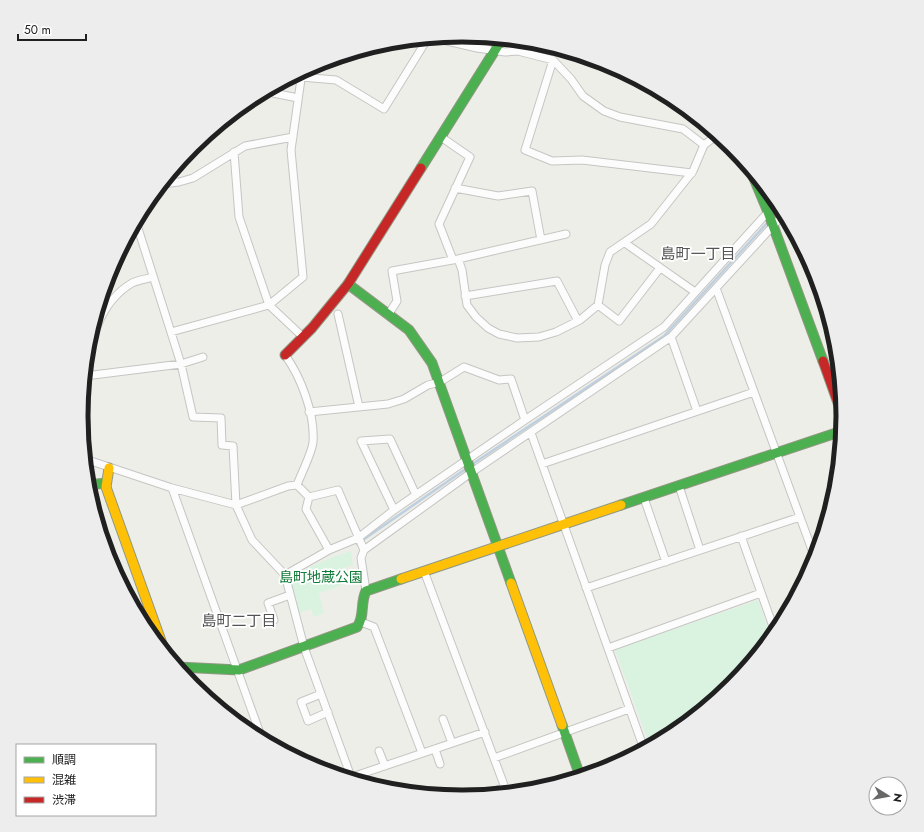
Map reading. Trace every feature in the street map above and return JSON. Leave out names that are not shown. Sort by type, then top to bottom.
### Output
[{"type":"street","points":[[453,42],[505,52],[518,51],[553,60],[572,79],[583,96],[604,111],[620,117],[683,129],[704,145]]},
{"type":"street","points":[[308,75],[336,80],[384,109],[424,44]]},
{"type":"street","points":[[297,485],[313,443],[309,412],[300,380],[285,355],[329,308],[348,284],[499,44]]},
{"type":"street","points":[[553,60],[525,150],[552,161],[582,160],[692,173]]},
{"type":"street","points":[[171,332],[269,304],[303,277],[291,150],[300,79]]},
{"type":"street","points":[[273,93],[298,98]]},
{"type":"street","points":[[169,183],[193,178],[245,146],[293,137]]},
{"type":"street","points":[[441,137],[470,157],[439,224],[462,270],[467,305],[476,317],[488,328],[499,334],[517,338],[539,337],[556,332],[578,321],[598,305],[605,265],[610,252],[651,224],[692,173],[704,145],[712,138]]},
{"type":"street","points":[[234,152],[239,217],[269,304],[303,337]]},
{"type":"street","points":[[757,186],[835,396]]},
{"type":"street","points":[[455,188],[498,196],[532,191],[541,240]]},
{"type":"street","points":[[285,576],[329,550],[358,538],[394,510],[664,327],[772,207]]},
{"type":"street","points":[[185,667],[238,670],[304,647],[357,626],[362,622],[363,597],[366,591],[361,558],[364,550],[472,472],[671,337],[780,218]]},
{"type":"street","points":[[138,229],[181,364],[193,417],[221,418],[222,445],[233,446],[236,505],[252,540],[285,576],[304,647],[348,772]]},
{"type":"street","points":[[388,314],[397,302],[392,271],[456,259],[566,234]]},
{"type":"street","points":[[625,243],[695,292]]},
{"type":"street","points":[[598,305],[619,321],[660,268]]},
{"type":"street","points":[[101,318],[113,300],[132,283],[153,277]]},
{"type":"street","points":[[465,296],[557,281],[578,321]]},
{"type":"street","points":[[348,284],[388,314],[416,338],[432,363],[578,771]]},
{"type":"street","points":[[716,288],[812,549]]},
{"type":"street","points":[[338,314],[358,407]]},
{"type":"street","points":[[671,337],[697,411]]},
{"type":"street","points":[[90,374],[181,364],[203,357]]},
{"type":"street","points":[[309,412],[388,404],[404,399],[428,384],[440,382],[464,367],[499,380],[511,379],[525,420]]},
{"type":"street","points":[[542,464],[754,392]]},
{"type":"street","points":[[531,433],[642,744]]},
{"type":"street","points":[[366,591],[835,433]]},
{"type":"street","points":[[394,510],[361,441],[390,439],[416,495]]},
{"type":"street","points":[[91,461],[172,488],[236,505],[288,486],[297,485]]},
{"type":"street","points":[[109,468],[106,483],[159,636]]},
{"type":"street","points":[[94,484],[106,483]]},
{"type":"street","points":[[297,485],[309,497]]},
{"type":"street","points":[[678,486],[700,550]]},
{"type":"street","points":[[172,488],[259,730]]},
{"type":"street","points":[[309,497],[338,490],[364,550]]},
{"type":"street","points":[[309,497],[306,509],[329,550]]},
{"type":"street","points":[[644,498],[666,562]]},
{"type":"street","points":[[586,588],[800,517]]},
{"type":"street","points":[[741,536],[773,625]]},
{"type":"street","points":[[424,571],[505,787]]},
{"type":"street","points":[[608,648],[762,594]]},
{"type":"street","points":[[274,620],[268,603],[290,595]]},
{"type":"street","points":[[362,622],[374,627],[422,753]]},
{"type":"street","points":[[321,694],[301,702],[308,721],[328,712]]},
{"type":"street","points":[[494,758],[629,709]]},
{"type":"street","points":[[443,719],[452,743]]},
{"type":"street","points":[[359,775],[485,732]]},
{"type":"street","points":[[435,749],[440,764]]},
{"type":"street","points":[[379,751],[385,766]]},
{"type":"green space","name":"島町地蔵公園","points":[[351,551],[353,565],[335,571],[340,586],[319,593],[324,613],[314,617],[311,609],[299,613],[292,593],[291,586],[293,580],[306,569],[316,564]]},
{"type":"green space","points":[[758,600],[769,630],[743,663],[709,697],[690,713],[648,741],[615,650]]},
{"type":"waterway","points":[[773,216],[776,213]]},
{"type":"waterway","points":[[471,465],[664,336],[768,222]]},
{"type":"waterway","points":[[357,544],[467,468]]},
{"type":"traffic: fast","points":[[421,168],[499,44]]},
{"type":"traffic: fast","points":[[757,186],[823,361]]},
{"type":"traffic: fast","points":[[348,284],[409,330],[432,363],[511,583]]},
{"type":"traffic: fast","points":[[621,505],[835,433]]},
{"type":"traffic: fast","points":[[94,484],[106,483]]},
{"type":"traffic: fast","points":[[185,667],[239,670],[357,627],[361,619],[363,600],[366,591],[401,579]]},
{"type":"traffic: fast","points":[[562,725],[578,771]]},
{"type":"traffic: slow","points":[[109,468],[106,487],[159,636]]},
{"type":"traffic: slow","points":[[401,579],[621,505]]},
{"type":"traffic: slow","points":[[511,583],[562,725]]},
{"type":"traffic: jam","points":[[285,355],[312,328],[348,284],[421,168]]},
{"type":"traffic: jam","points":[[823,361],[835,395]]},
{"type":"district","name":"島町一丁目","points":[[698,254]]},
{"type":"district","name":"島町二丁目","points":[[239,621]]}]
